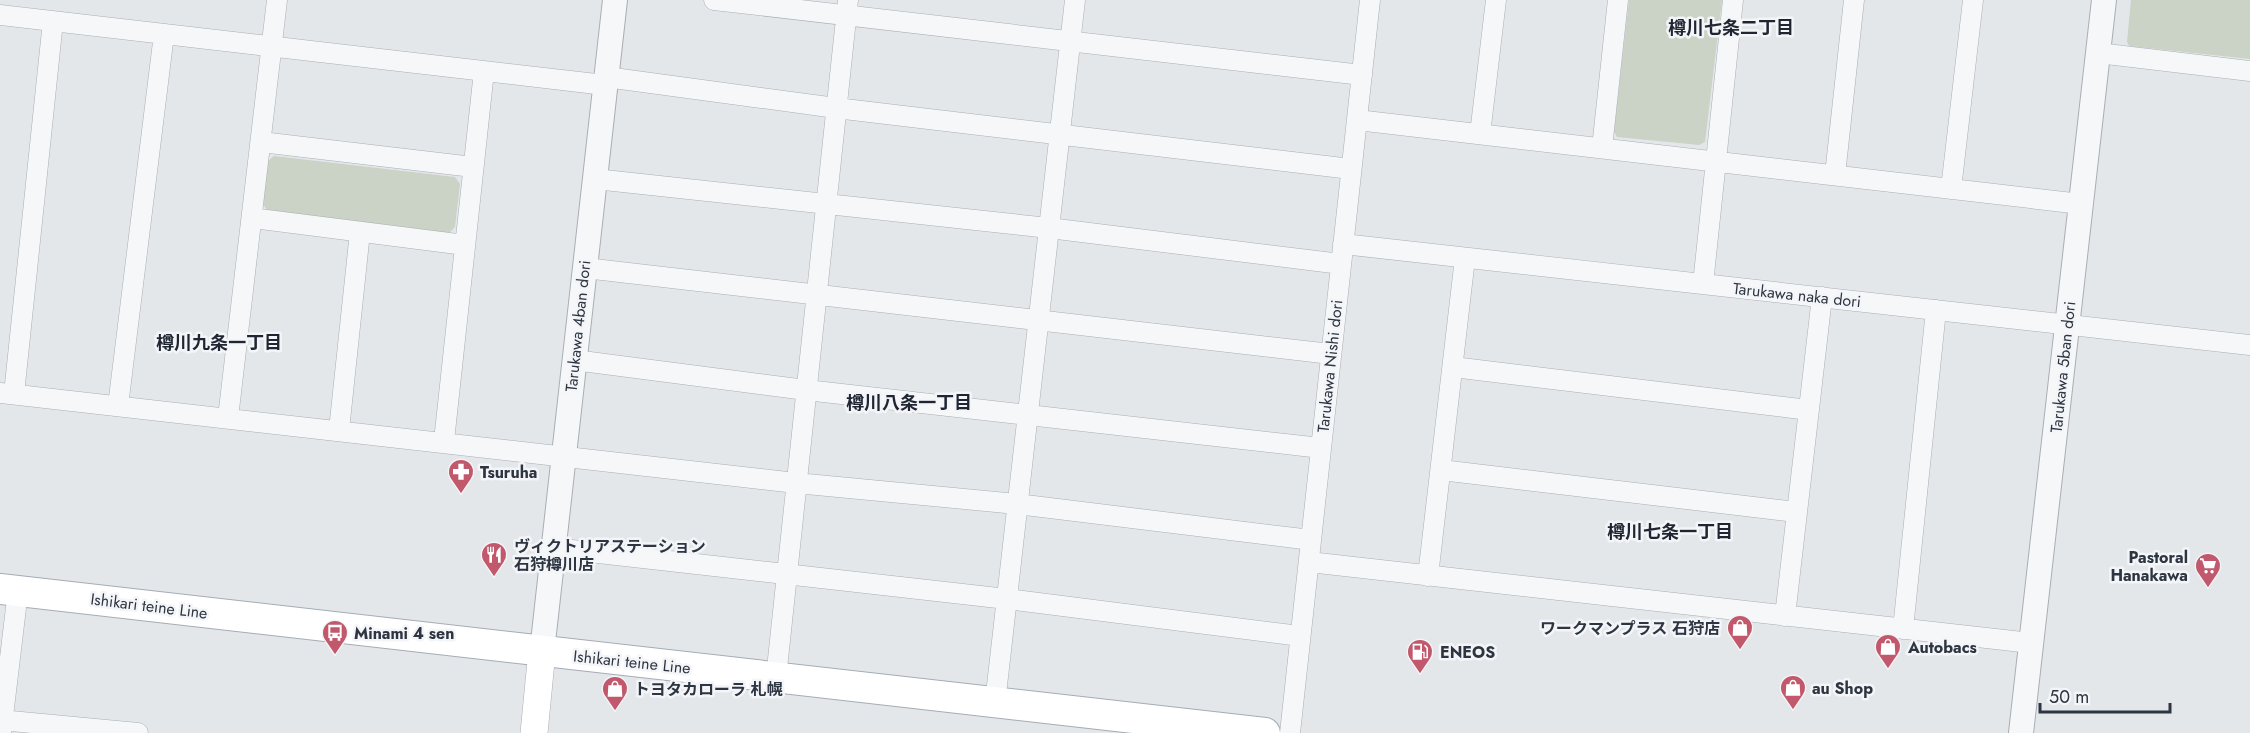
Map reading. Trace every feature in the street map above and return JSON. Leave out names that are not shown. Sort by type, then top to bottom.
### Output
[{"type":"main road","name":"Ishikari teine Line","points":[[9,590],[1264,733]]},
{"type":"main road","points":[[535,733],[542,651]]},
{"type":"street","points":[[228,418],[277,0]]},
{"type":"street","name":"Tarukawa 4ban dori","points":[[542,651],[615,0]]},
{"type":"street","points":[[714,0],[847,8],[1070,40],[1362,75]]},
{"type":"street","points":[[995,703],[1075,0]]},
{"type":"street","name":"Tarukawa Nishi dori","points":[[1290,733],[1370,0]]},
{"type":"street","points":[[1480,134],[1496,0]]},
{"type":"street","points":[[1602,148],[1617,0]]},
{"type":"street","points":[[1703,284],[1733,0]]},
{"type":"street","points":[[1835,175],[1854,0]]},
{"type":"street","points":[[1951,189],[1973,0]]},
{"type":"street","name":"Tarukawa 5ban dori","points":[[2021,733],[2104,0]]},
{"type":"street","points":[[776,678],[847,8]]},
{"type":"street","points":[[0,15],[484,71],[606,81],[1352,169]]},
{"type":"street","points":[[53,21],[7,394],[444,441],[796,483],[1017,504],[1311,540]]},
{"type":"street","points":[[118,406],[164,34]]},
{"type":"street","points":[[2098,53],[2250,71]]},
{"type":"street","points":[[444,441],[484,71]]},
{"type":"street","points":[[1357,120],[2081,204]]},
{"type":"street","points":[[261,142],[474,167]]},
{"type":"street","name":"Tarukawa naka dori","points":[[595,179],[1049,228],[1342,254],[1466,258],[2250,345]]},
{"type":"street","points":[[252,218],[465,245]]},
{"type":"street","points":[[339,430],[360,232]]},
{"type":"street","points":[[1428,576],[1466,258]]},
{"type":"street","points":[[585,268],[1331,354]]},
{"type":"street","points":[[1785,616],[1821,297]]},
{"type":"street","points":[[1903,629],[1936,310]]},
{"type":"street","points":[[574,360],[806,390],[1028,413],[1321,448]]},
{"type":"street","points":[[1453,367],[1809,410]]},
{"type":"street","points":[[1441,470],[1797,512]]},
{"type":"street","points":[[554,548],[1007,599],[1300,636]]},
{"type":"street","points":[[1309,562],[2031,643]]},
{"type":"street","points":[[9,590],[1,724],[138,733]]},
{"type":"shaded area","points":[[1629,0],[1722,0],[1705,142],[1699,145],[1617,137],[1614,132]]},
{"type":"shaded area","points":[[2131,0],[2250,0],[2250,59],[2129,46],[2127,42]]},
{"type":"shaded area","points":[[274,156],[455,177],[460,184],[455,227],[449,233],[267,210],[263,204],[268,161]]},
{"type":"place","name":"Tsuruha","points":[[461,495]]},
{"type":"place","name":"ヴィクトリアステーション 石狩樽川店","points":[[494,578]]},
{"type":"place","name":"Pastoral Hanakawa","points":[[2208,589]]},
{"type":"place","name":"ワークマンプラス 石狩店","points":[[1740,651]]},
{"type":"place","name":"Minami 4 sen","points":[[335,656]]},
{"type":"place","name":"Autobacs","points":[[1888,670]]},
{"type":"place","name":"ENEOS","points":[[1420,675]]},
{"type":"place","name":"au Shop","points":[[1793,711]]},
{"type":"place","name":"トヨタカローラ 札幌","points":[[615,712]]},
{"type":"district","name":"樽川七条二丁目","points":[[1731,28]]},
{"type":"district","name":"樽川九条一丁目","points":[[219,343]]},
{"type":"district","name":"樽川八条一丁目","points":[[909,403]]},
{"type":"district","name":"樽川七条一丁目","points":[[1670,532]]}]
